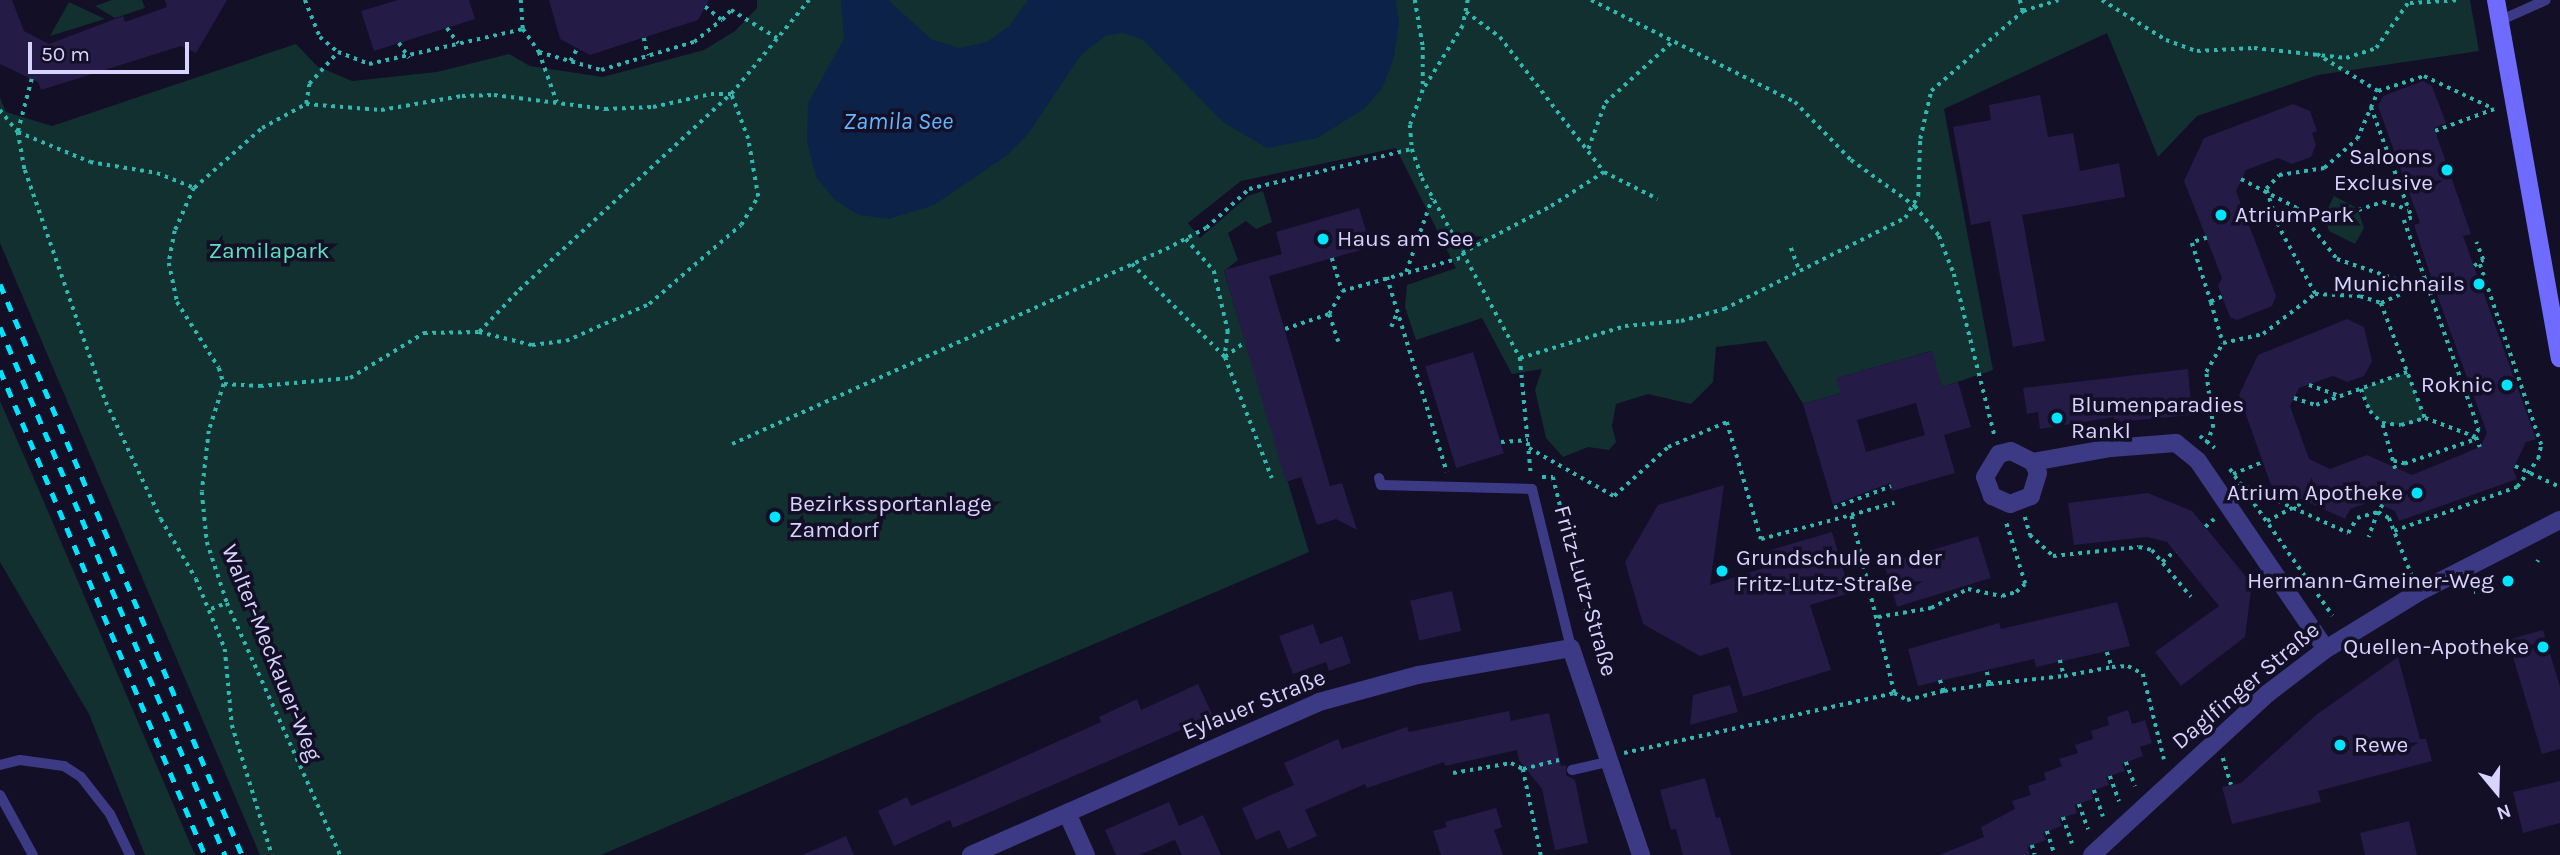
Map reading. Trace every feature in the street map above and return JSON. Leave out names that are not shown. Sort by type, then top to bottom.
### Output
[{"type":"main road","points":[[2496,0],[2560,358]]},
{"type":"street","points":[[2033,462],[2037,485],[2015,503],[1992,496],[1986,487],[1987,468],[1999,454],[2011,451],[2033,462],[2111,448],[2176,443],[2198,461],[2326,649]]},
{"type":"street","name":"Daglfinger Straße","points":[[2092,855],[2267,694],[2326,649],[2419,592],[2560,520]]},
{"type":"street","name":"Fritz-Lutz-Straße","points":[[1571,648],[1611,758],[1641,855]]},
{"type":"street","name":"Eylauer Straße","points":[[971,855],[1319,702],[1418,675],[1571,648]]},
{"type":"street","points":[[1067,813],[1086,855]]},
{"type":"lane","points":[[2499,21],[2539,1]]},
{"type":"lane","name":"Fritz-Lutz-Straße","points":[[1379,478],[1381,485],[1532,489],[1571,648]]},
{"type":"lane","points":[[1572,770],[1611,758]]},
{"type":"lane","points":[[0,765],[20,760],[53,765],[81,777],[110,814],[130,855]]},
{"type":"lane","points":[[0,795],[33,855]]},
{"type":"path","points":[[305,0],[320,37],[338,52],[369,64],[410,58],[458,43],[523,29]]},
{"type":"path","points":[[521,0],[523,29],[539,52],[557,103]]},
{"type":"path","points":[[479,332],[519,290],[731,94],[809,0]]},
{"type":"path","points":[[1415,0],[1423,47],[1423,90]]},
{"type":"path","points":[[1468,0],[1463,26],[1423,90],[1410,125],[1412,149],[1432,198],[1520,358],[1531,476]]},
{"type":"path","points":[[1591,0],[1795,102],[1852,160],[1915,205],[1939,236],[1954,274],[1993,429]]},
{"type":"path","points":[[2020,0],[2023,11]]},
{"type":"path","points":[[1520,358],[1625,326],[1681,321],[1724,309],[1905,218],[1915,205],[1920,139],[1931,91],[2023,11],[2058,0]]},
{"type":"path","points":[[2102,0],[2166,40],[2197,51],[2254,48],[2346,58],[2376,48],[2410,1],[2460,0]]},
{"type":"path","points":[[705,7],[721,20]]},
{"type":"path","points":[[539,52],[601,70],[694,42],[731,10],[777,38]]},
{"type":"path","points":[[1466,12],[1500,37],[1604,172],[1658,199]]},
{"type":"path","points":[[447,28],[458,43]]},
{"type":"path","points":[[644,38],[648,56]]},
{"type":"path","points":[[1588,149],[1605,103],[1674,40]]},
{"type":"path","points":[[399,43],[410,58]]},
{"type":"path","points":[[570,61],[578,49]]},
{"type":"path","points":[[306,104],[309,84],[338,52]]},
{"type":"path","points":[[2315,53],[2378,91]]},
{"type":"path","points":[[2266,189],[2278,175],[2323,168],[2357,139],[2378,91],[2424,76],[2494,109],[2435,131]]},
{"type":"path","points":[[32,79],[19,132],[25,170],[106,402],[211,609],[225,649],[232,725],[272,855]]},
{"type":"path","points":[[731,94],[748,139],[758,197],[731,235],[649,304],[566,341],[532,345],[479,332],[424,333],[350,378],[261,386],[224,384],[219,368],[177,302],[169,262],[175,231],[194,188],[262,128],[306,104],[381,110],[462,96],[494,96],[605,109],[653,107],[731,94]]},
{"type":"path","points":[[2371,107],[2412,218],[2404,220],[2479,429],[2476,437],[2480,447]]},
{"type":"path","points":[[0,110],[19,132],[90,162],[157,173],[194,188]]},
{"type":"path","points":[[732,444],[1186,239],[1206,228],[1248,189],[1412,149]]},
{"type":"path","points":[[1285,329],[1329,314],[1342,291],[1463,255],[1551,206],[1604,172]]},
{"type":"path","points":[[2242,179],[2266,189],[2305,219],[2337,259],[2416,286]]},
{"type":"path","points":[[2266,189],[2278,226],[2315,294]]},
{"type":"path","points":[[1406,272],[1432,198]]},
{"type":"path","points":[[2358,210],[2383,202],[2408,209]]},
{"type":"path","points":[[2305,219],[2324,216]]},
{"type":"path","points":[[2207,238],[2192,243],[2223,344]]},
{"type":"path","points":[[1186,239],[1214,271],[1228,331],[1225,357]]},
{"type":"path","points":[[2394,531],[2517,487],[2530,474],[2541,445],[2476,265],[2483,260],[2476,242]]},
{"type":"path","points":[[1791,248],[1799,269]]},
{"type":"path","points":[[1332,258],[1342,291]]},
{"type":"path","points":[[1132,264],[1225,357],[1272,478]]},
{"type":"path","points":[[1387,277],[1446,472],[1458,472]]},
{"type":"path","points":[[2198,461],[2213,428],[2206,372],[2223,344],[2263,334],[2315,294],[2360,296],[2381,303],[2434,279]]},
{"type":"path","points":[[2211,302],[2222,297]]},
{"type":"path","points":[[2381,303],[2425,418]]},
{"type":"path","points":[[1391,327],[1397,313]]},
{"type":"path","points":[[1329,314],[1338,342]]},
{"type":"path","points":[[1225,357],[1245,342]]},
{"type":"path","points":[[2294,398],[2316,405],[2407,372]]},
{"type":"path","name":"Walter-Meckauer-Weg","points":[[224,384],[209,431],[202,492],[207,541],[227,603],[340,855]]},
{"type":"path","points":[[2309,385],[2339,396]]},
{"type":"path","points":[[2361,388],[2370,411],[2382,423],[2395,468]]},
{"type":"path","points":[[2382,423],[2400,425],[2425,418],[2476,437]]},
{"type":"path","points":[[1529,448],[1614,496],[1668,447],[1727,422],[1761,539],[1894,503]]},
{"type":"path","points":[[2393,461],[2405,464],[2476,437]]},
{"type":"path","points":[[1501,442],[1528,440]]},
{"type":"path","points":[[2233,474],[2263,462]]},
{"type":"path","points":[[2515,466],[2560,487]]},
{"type":"path","points":[[1519,475],[1553,477],[1601,671]]},
{"type":"path","points":[[2239,482],[2348,533],[2357,518],[2378,512],[2389,518],[2419,592]]},
{"type":"path","points":[[1834,508],[1891,486]]},
{"type":"path","points":[[2267,521],[2296,509],[2306,501]]},
{"type":"path","points":[[1878,617],[1931,608],[1968,589],[2002,596],[2016,592],[2025,584],[2005,519],[2015,503]]},
{"type":"path","points":[[2015,503],[2030,535],[2053,556],[2138,547],[2152,550],[2191,597]]},
{"type":"path","points":[[2369,537],[2383,505]]},
{"type":"path","points":[[1851,515],[1878,617],[1894,694]]},
{"type":"path","points":[[2162,562],[2175,551]]},
{"type":"path","points":[[211,609],[227,603]]},
{"type":"path","points":[[2107,652],[2112,667]]},
{"type":"path","points":[[2060,660],[2064,676]]},
{"type":"path","points":[[1611,758],[1894,694],[1907,700],[1944,691],[2128,666],[2143,674],[2164,760]]},
{"type":"path","points":[[1987,672],[1990,684]]},
{"type":"path","points":[[1940,680],[1944,691]]},
{"type":"path","points":[[1453,773],[1511,762],[1523,769],[1571,757]]},
{"type":"path","points":[[2126,762],[2135,786]]},
{"type":"path","points":[[1523,769],[1541,855]]},
{"type":"path","points":[[2110,776],[2119,801]]},
{"type":"path","points":[[2094,790],[2103,816]]},
{"type":"path","points":[[2079,804],[2088,829]]},
{"type":"path","points":[[2063,817],[2072,843]]},
{"type":"path","points":[[2047,831],[2055,855]]},
{"type":"path","points":[[2032,845],[2035,855]]},
{"type":"green space","points":[[112,0],[142,0],[145,8],[115,18],[95,6]]},
{"type":"green space","name":"Zamilapark","points":[[757,0],[2470,0],[2479,51],[2318,75],[2197,116],[2158,157],[2107,33],[1944,109],[1993,370],[1942,387],[1931,351],[1837,378],[1841,393],[1803,404],[1766,341],[1716,347],[1713,382],[1691,404],[1648,394],[1616,404],[1612,426],[1616,442],[1609,450],[1588,447],[1563,457],[1546,438],[1535,390],[1542,369],[1512,374],[1482,318],[1416,340],[1405,307],[1407,285],[1456,268],[1396,148],[1241,181],[1188,223],[1200,238],[1248,196],[1263,191],[1272,222],[1256,229],[1246,221],[1228,233],[1238,260],[1224,271],[1309,552],[601,855],[260,855],[0,243],[0,98],[6,112],[52,126],[296,44],[317,66],[352,81],[437,72],[509,54],[530,66],[603,77],[704,50],[735,31],[757,8]]},
{"type":"green space","points":[[69,2],[105,19],[50,36]]},
{"type":"green space","points":[[2334,196],[2357,208],[2364,228],[2355,244],[2329,231],[2324,216]]},
{"type":"green space","points":[[2407,372],[2425,418],[2401,425],[2382,423],[2370,411],[2361,389]]},
{"type":"green space","points":[[0,401],[195,855],[145,855],[89,714],[0,562]]},
{"type":"water","name":"Zamila See","points":[[841,0],[888,0],[931,39],[959,48],[987,42],[1009,26],[1028,0],[1396,0],[1399,23],[1394,57],[1383,87],[1364,109],[1317,138],[1267,148],[1223,122],[1143,40],[1123,33],[1105,36],[1081,55],[1028,134],[1006,156],[934,205],[889,219],[859,215],[835,200],[816,177],[807,141],[808,103],[844,39]]},
{"type":"building","points":[[0,0],[12,0],[24,31],[49,44],[123,16],[125,22],[167,7],[165,0],[227,0],[196,53],[181,46],[41,90],[38,82],[0,64]]},
{"type":"building","points":[[398,0],[469,0],[475,19],[374,51],[361,11]]},
{"type":"building","points":[[549,0],[709,0],[698,20],[590,55],[560,39]]},
{"type":"building","points":[[2423,81],[2432,86],[2446,123],[2434,128],[2471,234],[2463,236],[2536,439],[2526,442],[2513,469],[2517,479],[2399,521],[2395,511],[2373,501],[2350,509],[2345,519],[2271,485],[2239,395],[2258,355],[2347,319],[2364,327],[2372,361],[2364,376],[2347,382],[2333,376],[2299,388],[2290,406],[2309,459],[2330,469],[2367,455],[2412,475],[2480,447],[2487,433],[2434,286],[2414,225],[2420,223],[2378,106],[2383,96]]},
{"type":"building","points":[[2040,95],[2048,137],[2073,133],[2080,171],[2119,163],[2125,197],[2022,215],[2045,341],[2013,347],[1990,221],[1971,225],[1953,127],[1991,120],[1989,105]]},
{"type":"building","name":"AtriumPark","points":[[2293,104],[2310,111],[2317,131],[2312,133],[2316,145],[2311,157],[2292,164],[2278,158],[2246,170],[2236,191],[2276,296],[2272,306],[2237,320],[2230,317],[2218,286],[2222,278],[2184,181],[2204,138]]},
{"type":"building","points":[[1359,208],[1371,247],[1269,276],[1330,486],[1342,483],[1357,530],[1336,519],[1317,525],[1301,477],[1286,482],[1224,270],[1282,254],[1276,232]]},
{"type":"building","points":[[1932,351],[1942,387],[1958,382],[1971,427],[1944,435],[1955,473],[1892,491],[1890,483],[1833,505],[1803,404],[1841,393],[1836,378]],"holes":[[[1916,403],[1925,435],[1866,452],[1857,420]]]},
{"type":"building","points":[[1473,352],[1504,453],[1456,468],[1425,367]]},
{"type":"building","points":[[2188,369],[2192,415],[2115,422],[2114,417],[2040,429],[2038,412],[2027,414],[2023,388]]},
{"type":"building","points":[[1724,485],[1710,585],[1764,568],[1760,553],[1832,532],[1850,593],[1810,605],[1831,670],[1743,697],[1728,647],[1700,656],[1643,624],[1625,562],[1658,505]]},
{"type":"building","points":[[2148,493],[2192,511],[2252,584],[2245,637],[2181,686],[2155,652],[2219,606],[2167,542],[2147,537],[2074,545],[2068,503]]},
{"type":"building","points":[[1978,536],[1991,578],[1897,607],[1884,565]]},
{"type":"building","points":[[1452,591],[1461,631],[1419,641],[1410,601]]},
{"type":"building","points":[[2117,602],[2130,646],[2036,667],[2034,659],[1918,686],[1908,649],[1999,623],[2001,629]]},
{"type":"building","points":[[1313,624],[1320,644],[1342,636],[1351,663],[1329,671],[1326,662],[1293,674],[1279,636]]},
{"type":"building","points":[[2543,630],[2560,687],[2560,749],[2542,754],[2508,640]]},
{"type":"building","points":[[2398,657],[2420,739],[2426,739],[2432,761],[2318,791],[2321,802],[2232,824],[2222,787],[2241,783],[2316,715]]},
{"type":"building","points":[[1198,684],[1213,716],[953,828],[950,820],[894,846],[878,811],[907,797],[911,806],[970,781],[1101,722],[1099,717],[1137,699],[1141,710]]},
{"type":"building","points":[[1730,685],[1738,712],[1690,725],[1693,695]]},
{"type":"building","points":[[2128,710],[2132,724],[2145,720],[2152,743],[2140,747],[2143,756],[2122,764],[2125,771],[2106,777],[2109,785],[2091,791],[2093,799],[2075,805],[2077,813],[2059,819],[2062,826],[2043,833],[2046,840],[2027,847],[2030,855],[1939,855],[1984,837],[1981,827],[2015,809],[2012,801],[2031,795],[2028,786],[2046,780],[2044,773],[2062,766],[2059,759],[2078,753],[2075,745],[2093,739],[2091,731],[2109,725],[2107,717]]},
{"type":"building","points":[[1509,711],[1511,721],[1549,713],[1561,766],[1566,765],[1566,775],[1575,780],[1588,843],[1555,850],[1542,789],[1519,760],[1517,750],[1445,766],[1444,762],[1367,788],[1365,784],[1305,810],[1317,836],[1288,849],[1279,830],[1256,840],[1242,808],[1294,785],[1284,763],[1338,739],[1342,749],[1407,727],[1409,732]]},
{"type":"building","points":[[1705,778],[1716,818],[1720,817],[1731,855],[1683,855],[1676,829],[1671,830],[1660,790]]},
{"type":"building","points":[[2560,781],[2560,823],[2523,833],[2513,792]]},
{"type":"building","points":[[1169,802],[1179,826],[1203,815],[1221,855],[1182,855],[1175,840],[1139,855],[1116,855],[1105,830]]},
{"type":"building","points":[[1496,808],[1502,827],[1494,830],[1503,855],[1441,855],[1433,831],[1447,827],[1445,822]]},
{"type":"building","points":[[2409,821],[2417,855],[2365,855],[2360,833]]},
{"type":"building","points":[[846,836],[854,855],[802,855]]},
{"type":"railway","points":[[0,284],[242,855]]},
{"type":"railway","points":[[0,327],[225,855]]},
{"type":"railway","points":[[0,370],[205,855]]},
{"type":"place","name":"Saloons Exclusive","points":[[2447,170]]},
{"type":"place","name":"AtriumPark","points":[[2221,215]]},
{"type":"place","name":"Haus am See","points":[[1323,239]]},
{"type":"place","name":"Munichnails","points":[[2479,284]]},
{"type":"place","name":"Roknic","points":[[2507,385]]},
{"type":"place","name":"Blumenparadies Rankl","points":[[2057,418]]},
{"type":"place","name":"Atrium Apotheke","points":[[2417,493]]},
{"type":"place","name":"Bezirkssportanlage Zamdorf","points":[[775,517]]},
{"type":"place","name":"Grundschule an der Fritz-Lutz-Straße","points":[[1722,571]]},
{"type":"place","name":"Hermann-Gmeiner-Weg","points":[[2508,581]]},
{"type":"place","name":"Quellen-Apotheke","points":[[2543,647]]},
{"type":"place","name":"Rewe","points":[[2340,745]]}]
